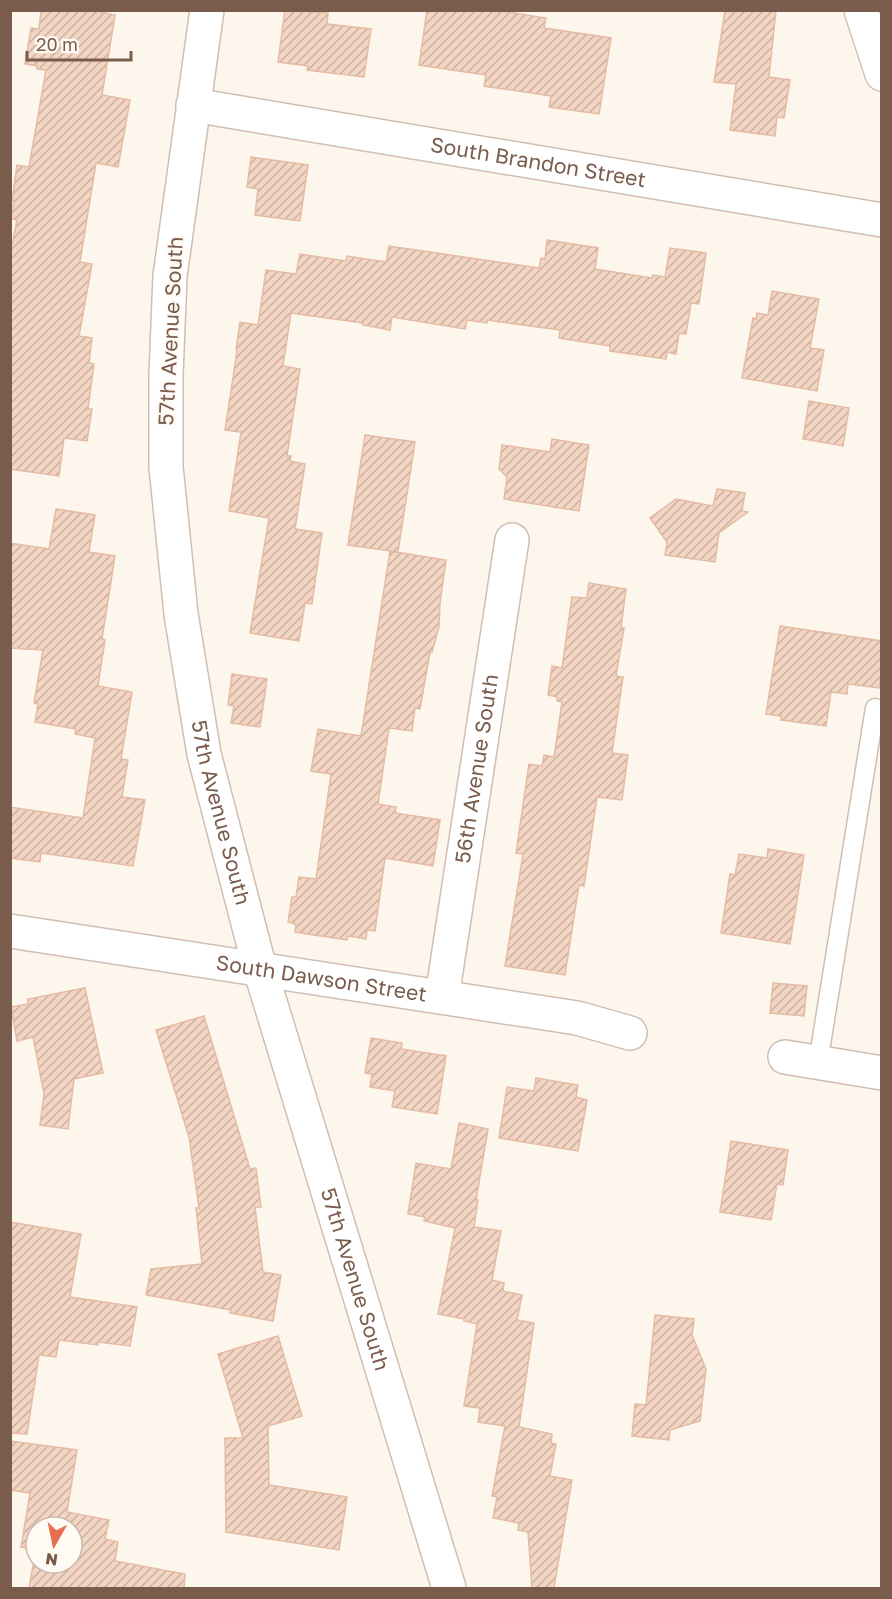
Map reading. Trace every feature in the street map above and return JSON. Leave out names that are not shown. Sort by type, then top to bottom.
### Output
[{"type":"street","name":"57th Avenue South","points":[[207,10],[170,276],[166,375],[166,467],[181,614],[204,754],[260,969],[449,1588]]},
{"type":"street","points":[[861,10],[882,74]]},
{"type":"street","name":"South Brandon Street","points":[[193,105],[882,220]]},
{"type":"street","name":"56th Avenue South","points":[[442,997],[512,540]]},
{"type":"street","name":"South Dawson Street","points":[[10,931],[577,1018],[630,1033]]},
{"type":"street","points":[[785,1058],[882,1073]]},
{"type":"lane","points":[[818,1063],[875,708]]},
{"type":"building","points":[[41,10],[91,10],[115,15],[102,95],[130,100],[118,167],[96,163],[80,262],[92,264],[79,336],[92,338],[89,363],[94,364],[88,409],[92,409],[87,441],[64,438],[59,476],[10,469],[10,255],[17,220],[11,219],[14,201],[12,201],[17,165],[29,167],[46,70],[25,64],[31,28],[39,29]]},
{"type":"building","points":[[285,10],[328,13],[327,24],[371,29],[364,77],[307,70],[308,66],[278,62]]},
{"type":"building","points":[[427,10],[495,10],[546,18],[544,28],[611,38],[599,114],[549,107],[551,96],[484,86],[486,75],[419,65]]},
{"type":"building","points":[[725,10],[776,10],[769,77],[790,80],[784,118],[777,117],[775,136],[730,130],[736,84],[714,82]]},
{"type":"building","points":[[251,157],[308,165],[300,221],[255,215],[258,189],[247,187]]},
{"type":"building","points":[[547,240],[598,248],[595,269],[652,278],[653,275],[665,277],[670,248],[706,253],[699,304],[691,303],[686,334],[679,333],[676,354],[667,352],[666,359],[610,351],[610,346],[559,338],[560,330],[487,320],[487,323],[467,320],[465,329],[392,317],[390,330],[363,325],[363,323],[291,313],[283,366],[300,369],[287,456],[291,456],[290,461],[305,464],[295,529],[322,533],[312,604],[305,603],[299,641],[250,633],[269,518],[229,511],[241,432],[225,430],[240,322],[258,325],[266,270],[296,274],[300,254],[346,261],[347,256],[386,262],[389,246],[539,268],[541,258],[545,259]]},
{"type":"building","points":[[772,291],[819,299],[810,348],[824,350],[817,391],[742,378],[753,318],[756,319],[757,313],[768,315]]},
{"type":"building","points":[[809,401],[849,408],[843,446],[803,439]]},
{"type":"building","points":[[365,435],[415,442],[398,552],[348,545]]},
{"type":"building","points":[[552,439],[589,445],[579,511],[504,499],[507,477],[499,469],[502,445],[550,452]]},
{"type":"building","points":[[717,489],[745,493],[742,511],[748,512],[719,533],[715,562],[665,555],[667,542],[650,518],[676,499],[713,506]]},
{"type":"building","points":[[56,509],[95,515],[89,552],[115,556],[102,639],[105,640],[98,686],[132,692],[121,759],[128,760],[122,797],[145,800],[133,866],[41,853],[40,862],[10,858],[10,807],[83,818],[95,738],[75,734],[76,729],[35,722],[38,704],[34,703],[43,650],[10,648],[10,543],[49,549]]},
{"type":"building","points":[[390,551],[446,560],[439,627],[432,652],[430,652],[420,709],[415,708],[412,731],[389,728],[378,804],[396,807],[395,813],[440,820],[433,866],[385,858],[375,931],[367,930],[366,939],[348,936],[347,940],[295,932],[296,924],[288,922],[292,897],[296,897],[299,877],[316,879],[331,774],[311,771],[318,729],[361,736]]},
{"type":"building","points":[[589,583],[626,589],[621,628],[624,628],[616,676],[623,677],[612,753],[628,755],[622,800],[597,797],[584,886],[579,885],[565,975],[505,966],[523,854],[516,853],[529,764],[542,766],[544,755],[554,757],[562,702],[557,701],[557,697],[548,695],[552,666],[562,668],[572,597],[587,598]]},
{"type":"building","points":[[780,626],[882,641],[882,672],[879,688],[848,684],[847,694],[831,692],[826,726],[781,720],[781,716],[766,714]]},
{"type":"building","points":[[232,674],[267,679],[260,727],[231,723],[234,706],[228,705]]},
{"type":"building","points":[[768,849],[804,855],[790,944],[721,933],[730,874],[735,875],[739,854],[767,858]]},
{"type":"building","points":[[773,983],[807,986],[804,1016],[770,1013]]},
{"type":"building","points":[[85,988],[103,1073],[74,1079],[68,1129],[40,1125],[44,1094],[33,1037],[17,1041],[11,1007],[28,1004],[28,999]]},
{"type":"building","points":[[204,1016],[250,1169],[256,1168],[261,1207],[255,1207],[263,1272],[281,1275],[273,1321],[230,1313],[231,1310],[146,1295],[151,1269],[202,1264],[196,1208],[199,1208],[189,1137],[156,1030]]},
{"type":"building","points":[[371,1038],[402,1043],[401,1049],[446,1056],[437,1114],[392,1107],[395,1091],[370,1087],[372,1074],[365,1073]]},
{"type":"building","points":[[536,1078],[578,1085],[576,1097],[587,1100],[578,1151],[499,1138],[507,1087],[534,1091]]},
{"type":"building","points":[[459,1123],[488,1129],[476,1200],[478,1200],[474,1227],[501,1231],[492,1280],[504,1283],[503,1291],[522,1295],[517,1320],[534,1323],[519,1427],[552,1434],[551,1443],[556,1444],[550,1476],[572,1480],[554,1588],[532,1588],[528,1532],[518,1530],[519,1523],[493,1518],[497,1497],[492,1496],[505,1426],[478,1422],[480,1408],[464,1406],[477,1324],[438,1314],[455,1228],[424,1221],[425,1217],[408,1214],[416,1163],[451,1169]]},
{"type":"building","points":[[731,1141],[788,1150],[783,1185],[777,1184],[771,1220],[720,1212]]},
{"type":"building","points":[[10,1222],[81,1234],[70,1297],[137,1307],[130,1346],[59,1340],[56,1357],[39,1355],[27,1434],[10,1433]]},
{"type":"building","points":[[655,1315],[694,1319],[692,1335],[706,1369],[700,1421],[670,1430],[669,1440],[632,1436],[635,1404],[646,1405]]},
{"type":"building","points":[[278,1336],[302,1416],[268,1426],[269,1485],[347,1497],[339,1550],[226,1532],[225,1438],[243,1438],[218,1354]]},
{"type":"building","points":[[10,1441],[77,1450],[67,1512],[83,1515],[26,1515],[30,1493],[10,1490]]},
{"type":"building","points":[[84,1515],[109,1520],[105,1539],[118,1542],[115,1561],[185,1574],[184,1588],[29,1588],[31,1575],[84,1575]]},
{"type":"building","points":[[24,1529],[24,1547],[21,1547]]}]
